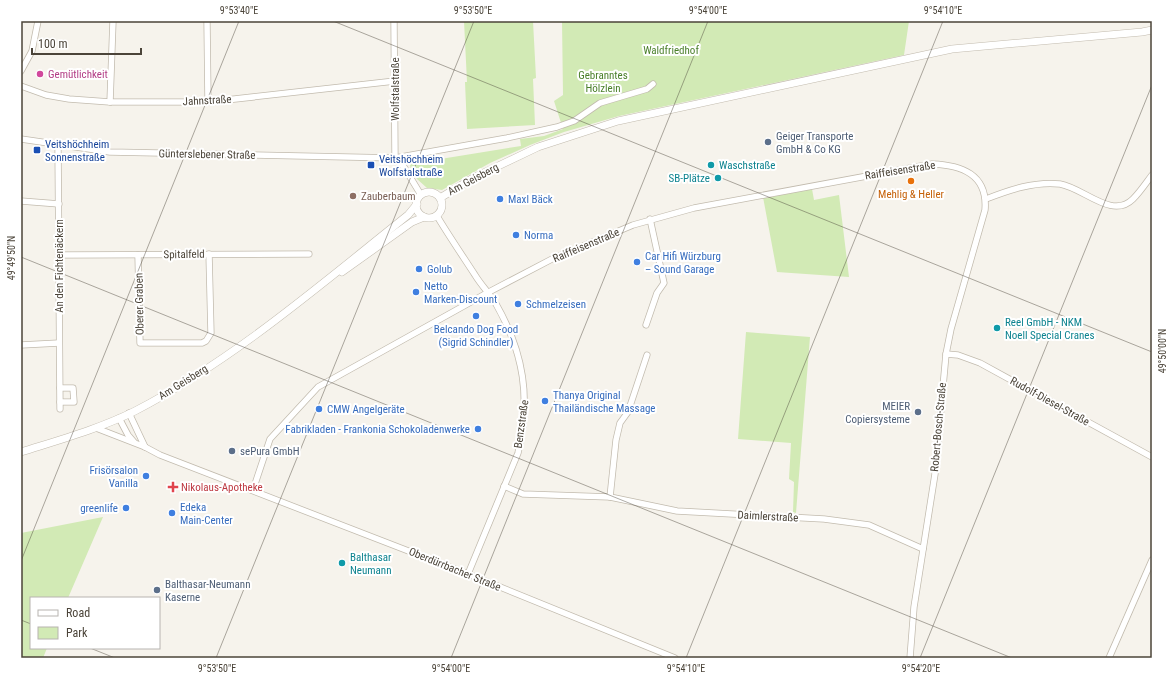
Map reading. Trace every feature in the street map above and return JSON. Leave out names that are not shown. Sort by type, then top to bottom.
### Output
[{"type":"street","points":[[21,71],[32,51],[38,21]]},
{"type":"street","points":[[110,102],[113,21]]},
{"type":"street","points":[[207,21],[208,102]]},
{"type":"street","name":"Wolfstalstraße","points":[[394,21],[395,158]]},
{"type":"street","name":"Am Geisberg","points":[[440,198],[507,161],[569,136],[618,121],[952,49],[1152,30]]},
{"type":"street","name":"Jahnstraße","points":[[21,86],[58,97],[110,102],[208,102],[395,81]]},
{"type":"street","name":"Günterslebener Straße","points":[[21,139],[110,152],[395,158],[506,138],[557,127],[574,121],[600,103],[647,89],[653,84]]},
{"type":"street","name":"An den Fichtenäckern","points":[[58,145],[60,409]]},
{"type":"street","points":[[395,158],[404,167],[421,195]]},
{"type":"street","name":"Raiffeisenstraße","points":[[253,490],[270,439],[318,387],[487,293],[594,240],[650,219],[694,208],[932,164],[952,165],[968,171],[979,182],[986,199]]},
{"type":"street","points":[[986,199],[1015,188],[1059,184],[1074,187],[1107,205],[1118,207],[1126,205],[1133,200],[1152,175]]},
{"type":"street","points":[[430,193],[440,198],[442,207],[437,216],[433,218],[424,217],[419,213],[417,204],[421,195],[430,193]]},
{"type":"street","name":"Robert-Bosch-Straße","points":[[910,658],[914,607],[935,474],[946,354],[951,329],[985,210],[986,199]]},
{"type":"street","points":[[21,201],[58,204]]},
{"type":"street","name":"Am Geisberg","points":[[21,452],[96,428],[129,414],[182,384],[251,338],[328,280],[408,215],[417,204]]},
{"type":"street","name":"Benzstraße","points":[[437,216],[495,303],[518,351],[525,394],[521,438],[518,453],[468,574]]},
{"type":"street","name":"Am Geisberg","points":[[328,280],[350,267],[412,222],[424,217]]},
{"type":"street","points":[[646,325],[657,294],[664,283],[650,219]]},
{"type":"street","name":"Oberer Graben","points":[[138,255],[140,343],[202,344],[211,333],[209,254]]},
{"type":"street","name":"Spitalfeld","points":[[59,255],[310,254]]},
{"type":"street","points":[[21,345],[59,343]]},
{"type":"street","name":"Rudolf-Diesel-Straße","points":[[946,354],[958,355],[980,363],[1152,457]]},
{"type":"street","points":[[610,497],[616,440],[620,423],[628,412],[647,355]]},
{"type":"street","points":[[60,388],[73,388],[74,402],[60,402]]},
{"type":"street","points":[[129,414],[145,447]]},
{"type":"street","name":"Oberdürrbacher Straße","points":[[119,418],[128,435],[136,443]]},
{"type":"street","name":"Oberdürrbacher Straße","points":[[96,428],[136,443],[160,455],[468,574],[675,658]]},
{"type":"street","name":"Daimlerstraße","points":[[504,486],[523,494],[610,497],[677,511],[824,519],[869,525],[923,549]]},
{"type":"street","points":[[1109,658],[1152,560]]},
{"type":"green space","points":[[464,21],[533,21],[536,78],[533,79],[535,125],[467,129],[465,82],[467,82]]},
{"type":"green space","name":"Gebranntes Hölzlein","points":[[562,21],[909,21],[904,55],[619,116],[564,132],[530,145],[490,163],[442,190],[427,188],[411,171],[410,164],[414,159],[421,158],[422,162],[521,146],[520,139],[544,136],[563,129],[554,101],[563,95]]},
{"type":"green space","points":[[812,189],[814,200],[839,195],[849,277],[777,272],[763,197]]},
{"type":"green space","points":[[746,332],[810,337],[796,513],[793,512],[794,482],[789,479],[791,443],[738,439]]},
{"type":"green space","points":[[103,517],[68,597],[30,597],[30,649],[47,649],[43,658],[21,658],[21,533]]},
{"type":"place","name":"Gemütlichkeit","points":[[40,74]]},
{"type":"place","name":"Geiger Transporte GmbH & Co KG","points":[[768,142]]},
{"type":"place","name":"Veitshöchheim Sonnenstraße","points":[[37,150]]},
{"type":"place","name":"Veitshöchheim Wolfstalstraße","points":[[371,165]]},
{"type":"place","name":"Waschstraße","points":[[711,165]]},
{"type":"place","name":"SB-Plätze","points":[[718,178]]},
{"type":"place","name":"Mehlig & Heller","points":[[911,181]]},
{"type":"place","name":"Zauberbaum","points":[[353,196]]},
{"type":"place","name":"Maxl Bäck","points":[[500,199]]},
{"type":"place","name":"Norma","points":[[516,235]]},
{"type":"place","name":"Car Hifi Würzburg – Sound Garage","points":[[637,262]]},
{"type":"place","name":"Golub","points":[[419,269]]},
{"type":"place","name":"Netto Marken-Discount","points":[[416,292]]},
{"type":"place","name":"Schmelzeisen","points":[[518,304]]},
{"type":"place","name":"Belcando Dog Food (Sigrid Schindler)","points":[[476,316]]},
{"type":"place","name":"Reel GmbH - NKM Noell Special Cranes","points":[[997,328]]},
{"type":"place","name":"Thanya Original Thailändische Massage","points":[[545,401]]},
{"type":"place","name":"CMW Angelgeräte","points":[[319,409]]},
{"type":"place","name":"MEIER Copiersysteme","points":[[918,412]]},
{"type":"place","name":"Fabrikladen - Frankonia Schokoladenwerke","points":[[478,429]]},
{"type":"place","name":"sePura GmbH","points":[[232,451]]},
{"type":"place","name":"Frisörsalon Vanilla","points":[[146,476]]},
{"type":"place","name":"Nikolaus-Apotheke","points":[[173,487]]},
{"type":"place","name":"greenlife","points":[[126,508]]},
{"type":"place","name":"Edeka Main-Center","points":[[172,513]]},
{"type":"place","name":"Balthasar Neumann","points":[[342,563]]},
{"type":"place","name":"Balthasar-Neumann Kaserne","points":[[157,590]]},
{"type":"park label","name":"Waldfriedhof","points":[[671,50]]}]
